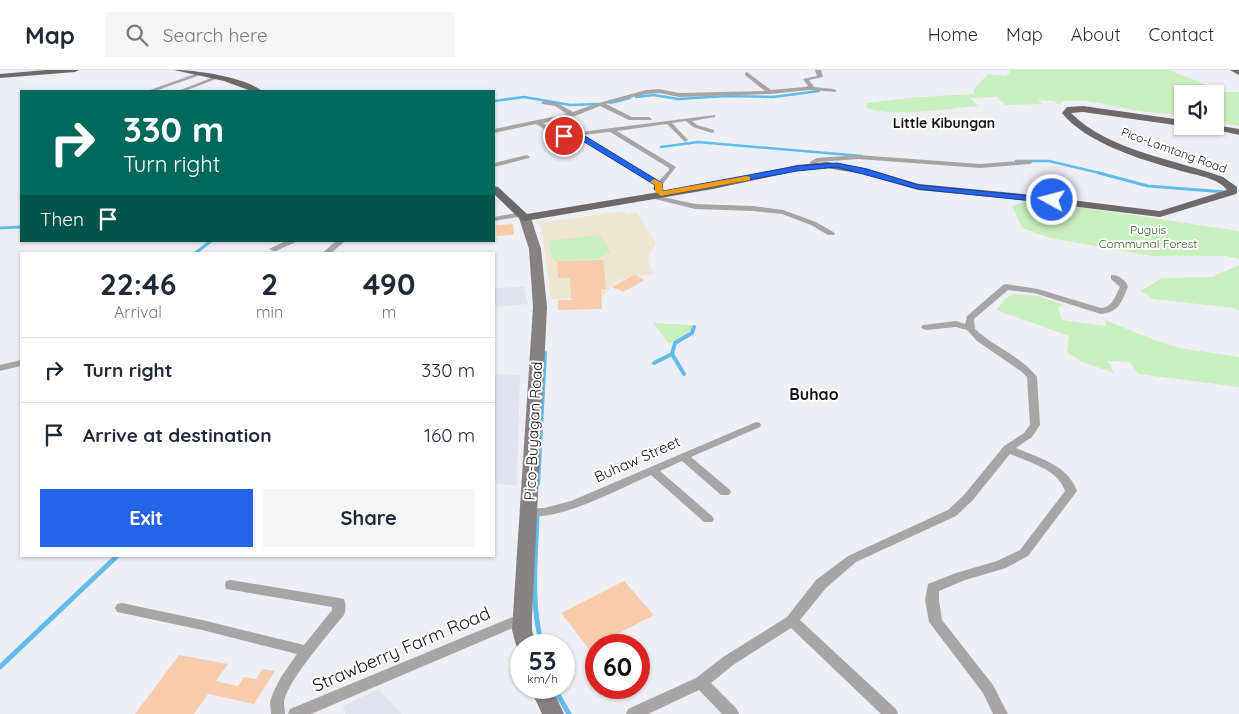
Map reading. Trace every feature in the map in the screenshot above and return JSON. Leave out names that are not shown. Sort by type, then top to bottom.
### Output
[{"type":"main road","points":[[0,76],[75,70]]},
{"type":"main road","points":[[178,70],[218,77],[255,90]]},
{"type":"main road","points":[[1234,70],[1239,73]]},
{"type":"main road","name":"Pico-Lamtang Road","points":[[523,216],[649,196],[660,189],[815,166],[844,166],[918,187],[1168,213],[1232,192],[1233,189],[1225,183],[1154,160],[1116,144],[1076,123],[1066,113],[1070,109],[1083,109],[1174,122]]},
{"type":"main road","points":[[1224,129],[1239,132]]},
{"type":"main road","points":[[495,190],[523,216]]},
{"type":"main road","name":"Pico-Buyagan Road","points":[[523,216],[535,249],[540,307],[536,512],[522,618],[523,634]]},
{"type":"main road","points":[[546,699],[553,714]]},
{"type":"street","points":[[809,88],[811,87],[805,79],[820,77],[818,70]]},
{"type":"street","points":[[153,90],[200,74]]},
{"type":"street","points":[[747,74],[770,92]]},
{"type":"street","points":[[184,90],[218,77]]},
{"type":"street","points":[[495,131],[573,115],[601,104],[652,91],[679,95],[770,92],[809,88],[834,91]]},
{"type":"street","points":[[544,103],[557,105],[573,115]]},
{"type":"street","points":[[601,104],[631,119],[651,122],[686,122],[713,116]]},
{"type":"street","points":[[538,123],[558,135],[611,130],[651,122]]},
{"type":"street","points":[[651,122],[660,132]]},
{"type":"street","points":[[669,122],[685,140]]},
{"type":"street","points":[[686,122],[712,131]]},
{"type":"street","points":[[633,126],[642,130]]},
{"type":"street","points":[[577,134],[660,189],[673,168],[611,130]]},
{"type":"street","points":[[495,165],[527,157]]},
{"type":"street","points":[[815,166],[813,162],[817,160],[858,157],[962,166],[1030,162]]},
{"type":"street","points":[[649,196],[695,206],[763,208],[785,212],[808,219],[831,233]]},
{"type":"street","points":[[495,219],[523,216]]},
{"type":"street","points":[[273,249],[291,242]]},
{"type":"street","points":[[328,252],[341,242]]},
{"type":"street","points":[[970,328],[970,318],[1006,287],[1026,288],[1101,312],[1106,311],[1117,305],[1124,287],[1114,277]]},
{"type":"street","points":[[633,714],[701,682],[728,661],[792,621],[821,584],[852,559],[952,513],[963,504],[984,479],[990,468],[1008,449],[1028,435],[1035,425],[1032,377],[1002,351],[979,338],[970,328],[956,324],[926,326]]},
{"type":"street","points":[[0,368],[20,362]]},
{"type":"street","name":"Buhaw Street","points":[[536,512],[574,504],[653,471],[756,424]]},
{"type":"street","points":[[1001,714],[988,689],[936,622],[932,600],[933,588],[950,580],[1003,566],[1024,553],[1071,491],[1067,479],[1059,472],[1008,449]]},
{"type":"street","points":[[684,457],[725,492]]},
{"type":"street","points":[[653,471],[708,519]]},
{"type":"street","points":[[231,585],[339,603],[339,611],[307,651],[283,688],[277,701],[278,714]]},
{"type":"street","points":[[122,608],[307,651]]},
{"type":"street","name":"Strawberry Farm Road","points":[[295,714],[522,618]]},
{"type":"street","points":[[792,621],[891,714]]},
{"type":"street","points":[[701,682],[732,714]]},
{"type":"shaded area","points":[[624,211],[626,214],[637,213],[656,243],[647,259],[654,274],[618,280],[602,297],[551,299],[542,231],[538,223]]},
{"type":"shaded area","points":[[524,287],[528,304],[495,307],[495,288]]},
{"type":"shaded area","points":[[495,374],[520,375],[517,486],[495,483]]},
{"type":"shaded area","points":[[378,689],[402,714],[345,714],[343,706]]},
{"type":"green space","points":[[1009,70],[1169,70],[1206,85],[1174,85],[1174,114],[1072,100],[1062,101],[1059,105],[1054,101],[1038,100],[1042,104],[1006,105],[997,97],[970,98],[978,106],[920,112],[888,112],[866,107],[867,103],[881,101],[975,94],[973,90],[988,74],[1006,76],[1011,71]]},
{"type":"green space","points":[[1224,92],[1239,92],[1239,126],[1224,124]]},
{"type":"green space","name":"Puguis Communal Forest","points":[[1033,200],[1239,231],[1239,259],[1226,256],[1151,256],[1050,238],[1022,228],[1012,206]]},
{"type":"green space","points":[[600,235],[610,253],[597,259],[554,261],[548,241]]},
{"type":"green space","name":"Puguis Communal Forest","points":[[1239,265],[1239,311],[1234,308],[1153,299],[1141,291],[1162,278],[1212,277]]},
{"type":"green space","points":[[1014,294],[1038,296],[1064,305],[1058,308],[1062,320],[1106,326],[1105,320],[1154,340],[1180,348],[1239,357],[1239,387],[1138,374],[1130,362],[1108,361],[1114,373],[1082,362],[1067,352],[1069,336],[996,310],[1006,298]]},
{"type":"green space","points":[[653,323],[691,325],[692,328],[687,334],[669,344]]},
{"type":"building","points":[[513,224],[514,235],[497,236],[496,225]]},
{"type":"building","points":[[603,260],[606,289],[601,289],[602,309],[558,310],[558,300],[571,300],[570,278],[558,278],[557,261]]},
{"type":"building","points":[[634,275],[645,280],[623,292],[612,287]]},
{"type":"building","points":[[624,581],[654,615],[617,634],[585,634],[585,644],[561,613]]},
{"type":"building","points":[[179,655],[228,664],[216,681],[238,686],[244,677],[256,679],[262,669],[275,671],[254,704],[208,694],[194,714],[135,714]]},
{"type":"waterway","points":[[636,97],[654,95],[678,99],[727,96],[773,97],[819,91]]},
{"type":"waterway","points":[[495,101],[524,97],[570,105],[598,104]]},
{"type":"waterway","points":[[610,103],[630,98]]},
{"type":"waterway","points":[[661,147],[698,142],[862,156]]},
{"type":"waterway","points":[[1016,161],[1049,161],[1104,174]]},
{"type":"waterway","points":[[1099,173],[1148,186],[1225,192]]},
{"type":"waterway","points":[[0,228],[20,227]]},
{"type":"waterway","points":[[197,252],[210,242]]},
{"type":"waterway","points":[[672,354],[675,343],[692,333],[694,327]]},
{"type":"waterway","points":[[538,484],[545,353]]},
{"type":"waterway","points":[[654,363],[672,354]]},
{"type":"waterway","points":[[672,354],[684,374]]},
{"type":"waterway","points":[[537,513],[535,596],[539,634]]},
{"type":"waterway","points":[[0,667],[116,557]]},
{"type":"waterway","points":[[560,699],[569,714]]},
{"type":"slow traffic","points":[[654,182],[659,185],[658,189],[661,194],[713,186],[747,178]]},
{"type":"district","name":"Little Kibungan","points":[[944,123]]},
{"type":"district","name":"Buhao","points":[[814,394]]},
{"type":"route","points":[[564,136],[577,134],[609,155],[634,168],[659,185],[658,189],[661,194],[713,186],[797,168],[837,165],[918,187],[1052,200]]}]
